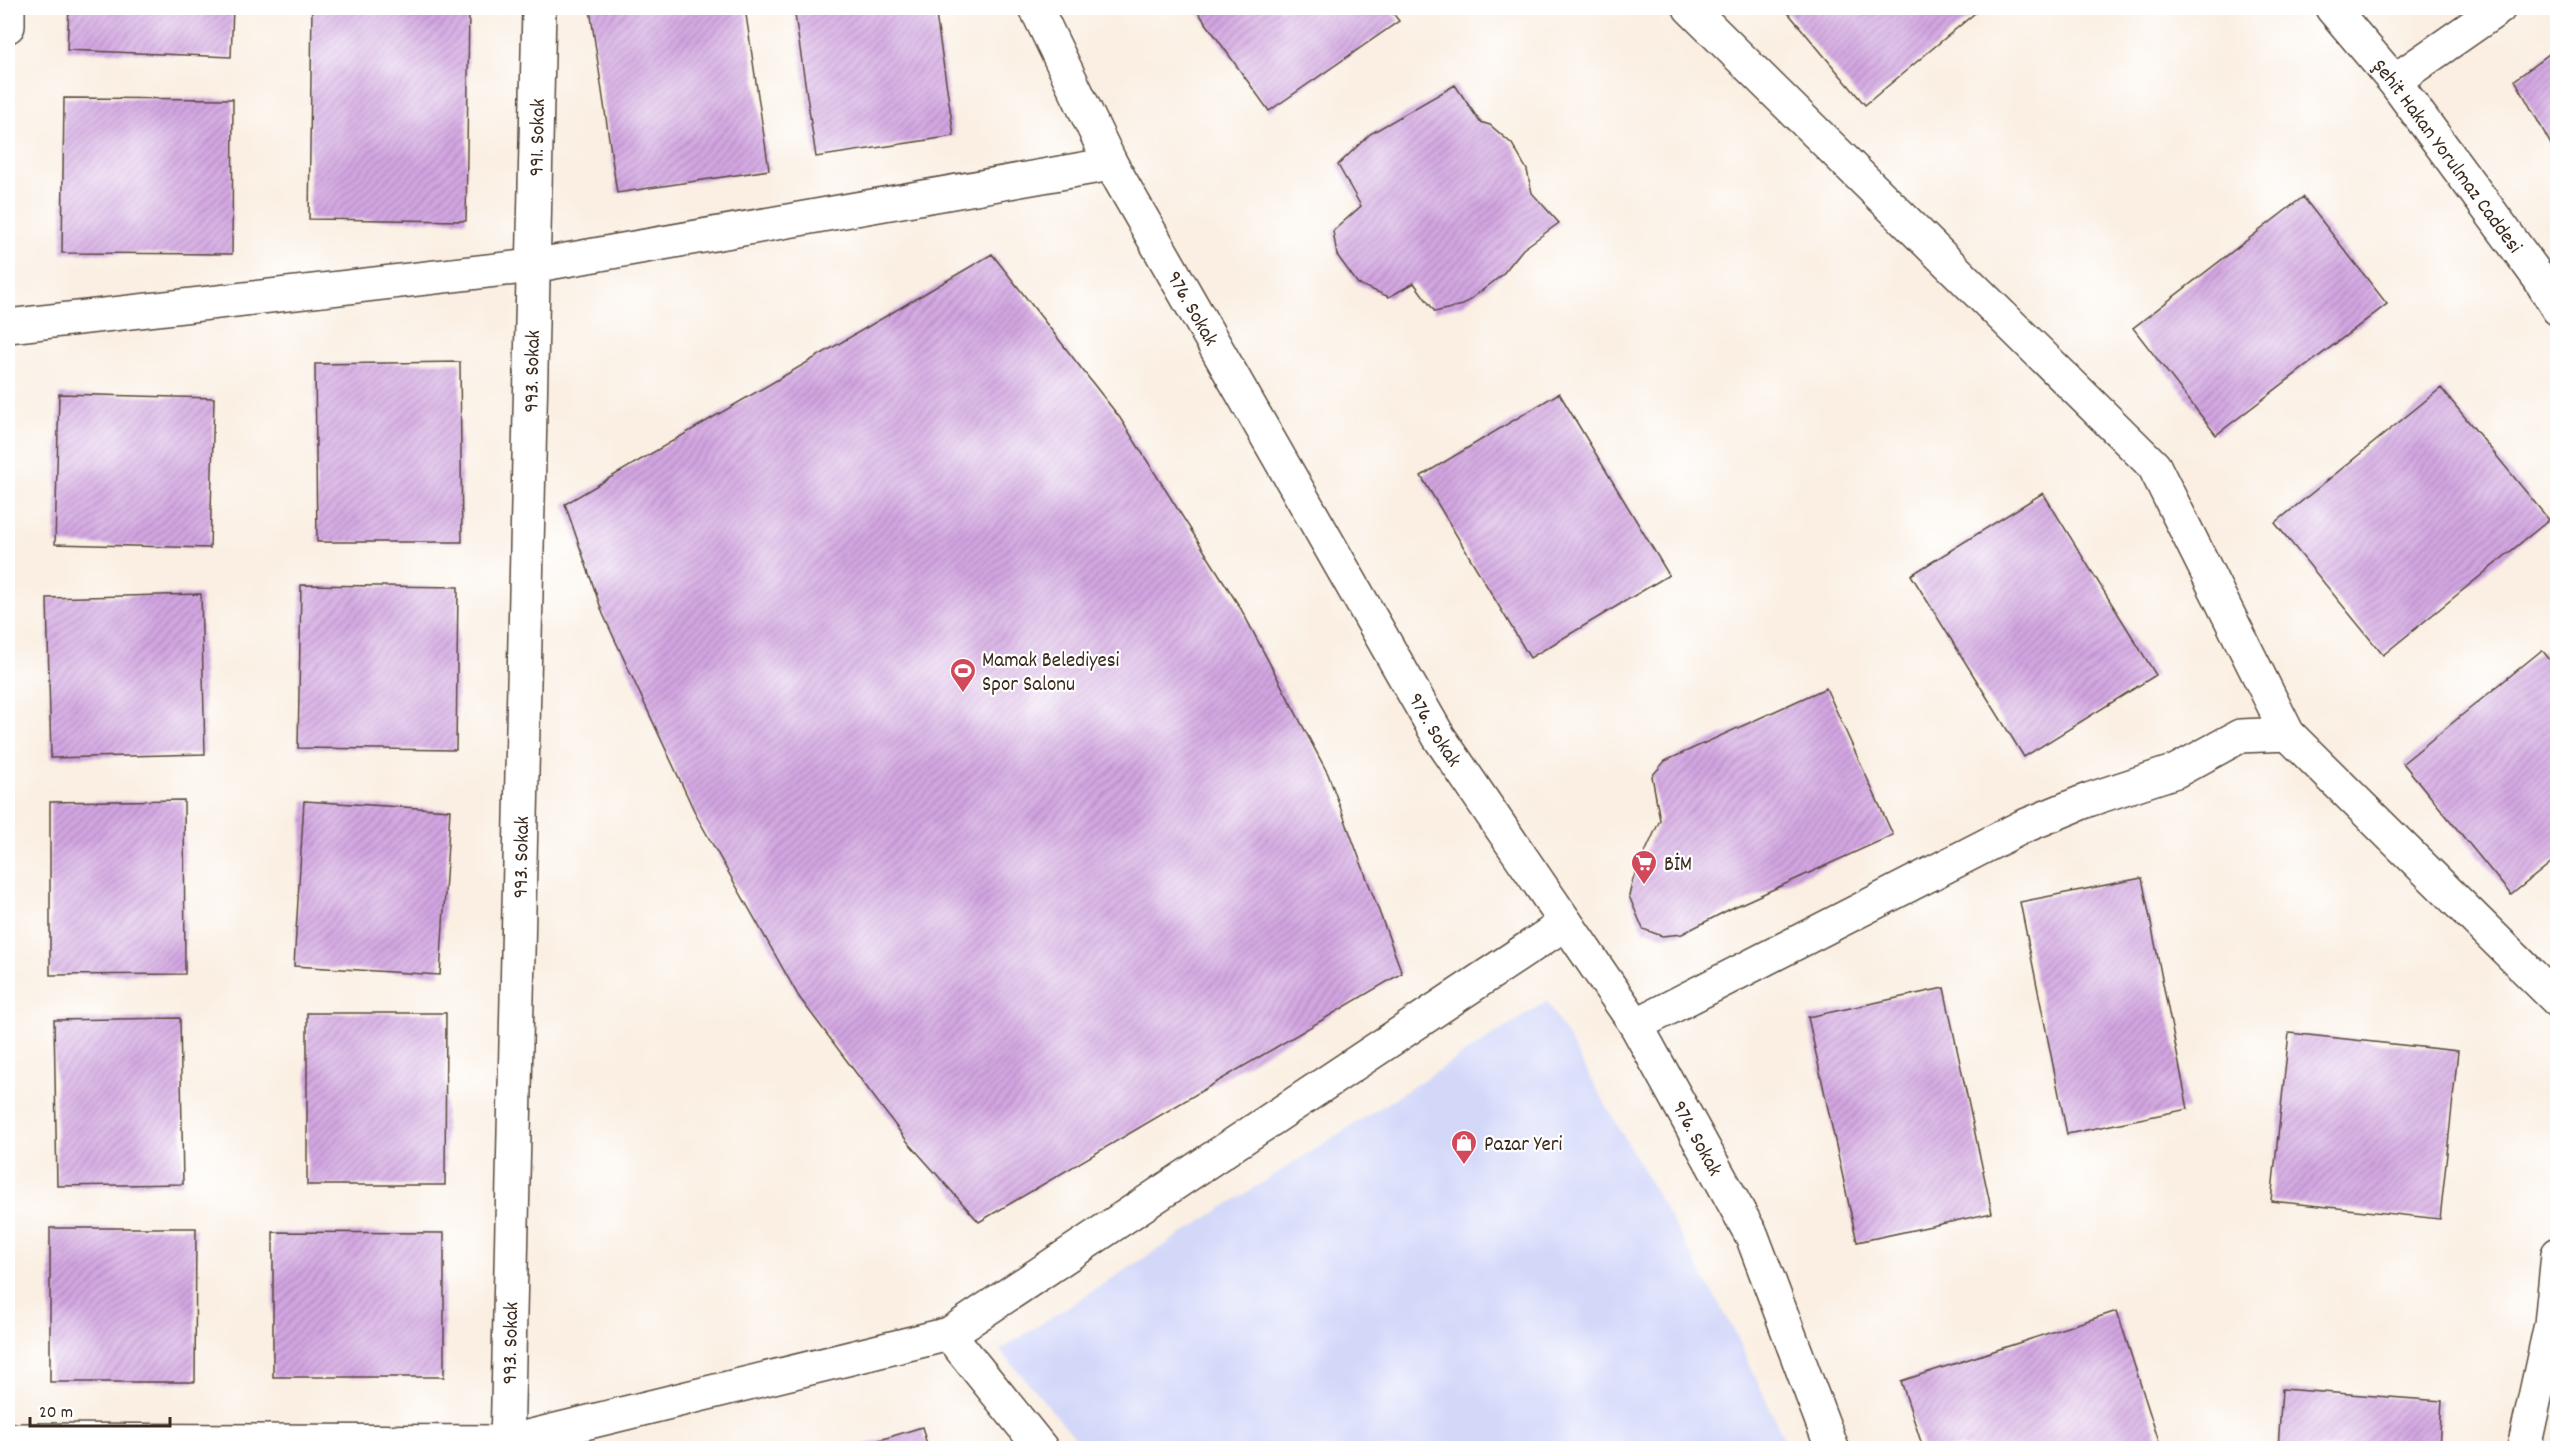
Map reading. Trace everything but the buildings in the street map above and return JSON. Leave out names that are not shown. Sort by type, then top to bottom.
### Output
[{"type":"street","points":[[8,8],[8,26]]},
{"type":"street","name":"991. Sokak","points":[[532,266],[538,8]]},
{"type":"street","name":"976. Sokak","points":[[1035,8],[1111,164],[1439,737],[1636,1025],[1752,1236],[1832,1449]]},
{"type":"street","points":[[1690,8],[2154,466],[2288,734],[2558,1001]]},
{"type":"street","name":"Şehit Hakan Yorulmaz Caddesi","points":[[2332,8],[2394,81],[2539,278],[2558,309]]},
{"type":"street","points":[[2394,81],[2499,8]]},
{"type":"street","points":[[8,326],[532,266],[1111,164]]},
{"type":"street","name":"993. Sokak","points":[[507,1445],[532,266]]},
{"type":"street","points":[[1636,1025],[2022,827],[2088,800],[2176,771],[2240,736],[2288,734]]},
{"type":"street","points":[[8,1440],[507,1445],[949,1334],[1566,923]]},
{"type":"street","points":[[2524,1449],[2551,1324],[2558,1254]]},
{"type":"street","points":[[949,1334],[1041,1449]]},
{"type":"shaded area","name":"Pazar Yeri","points":[[1547,1001],[1735,1332],[1788,1448],[1084,1448],[1000,1350]]},
{"type":"place","name":"Mamak Belediyesi Spor Salonu","points":[[963,694]]},
{"type":"place","name":"BİM","points":[[1644,886]]},
{"type":"place","name":"Pazar Yeri","points":[[1464,1166]]}]
